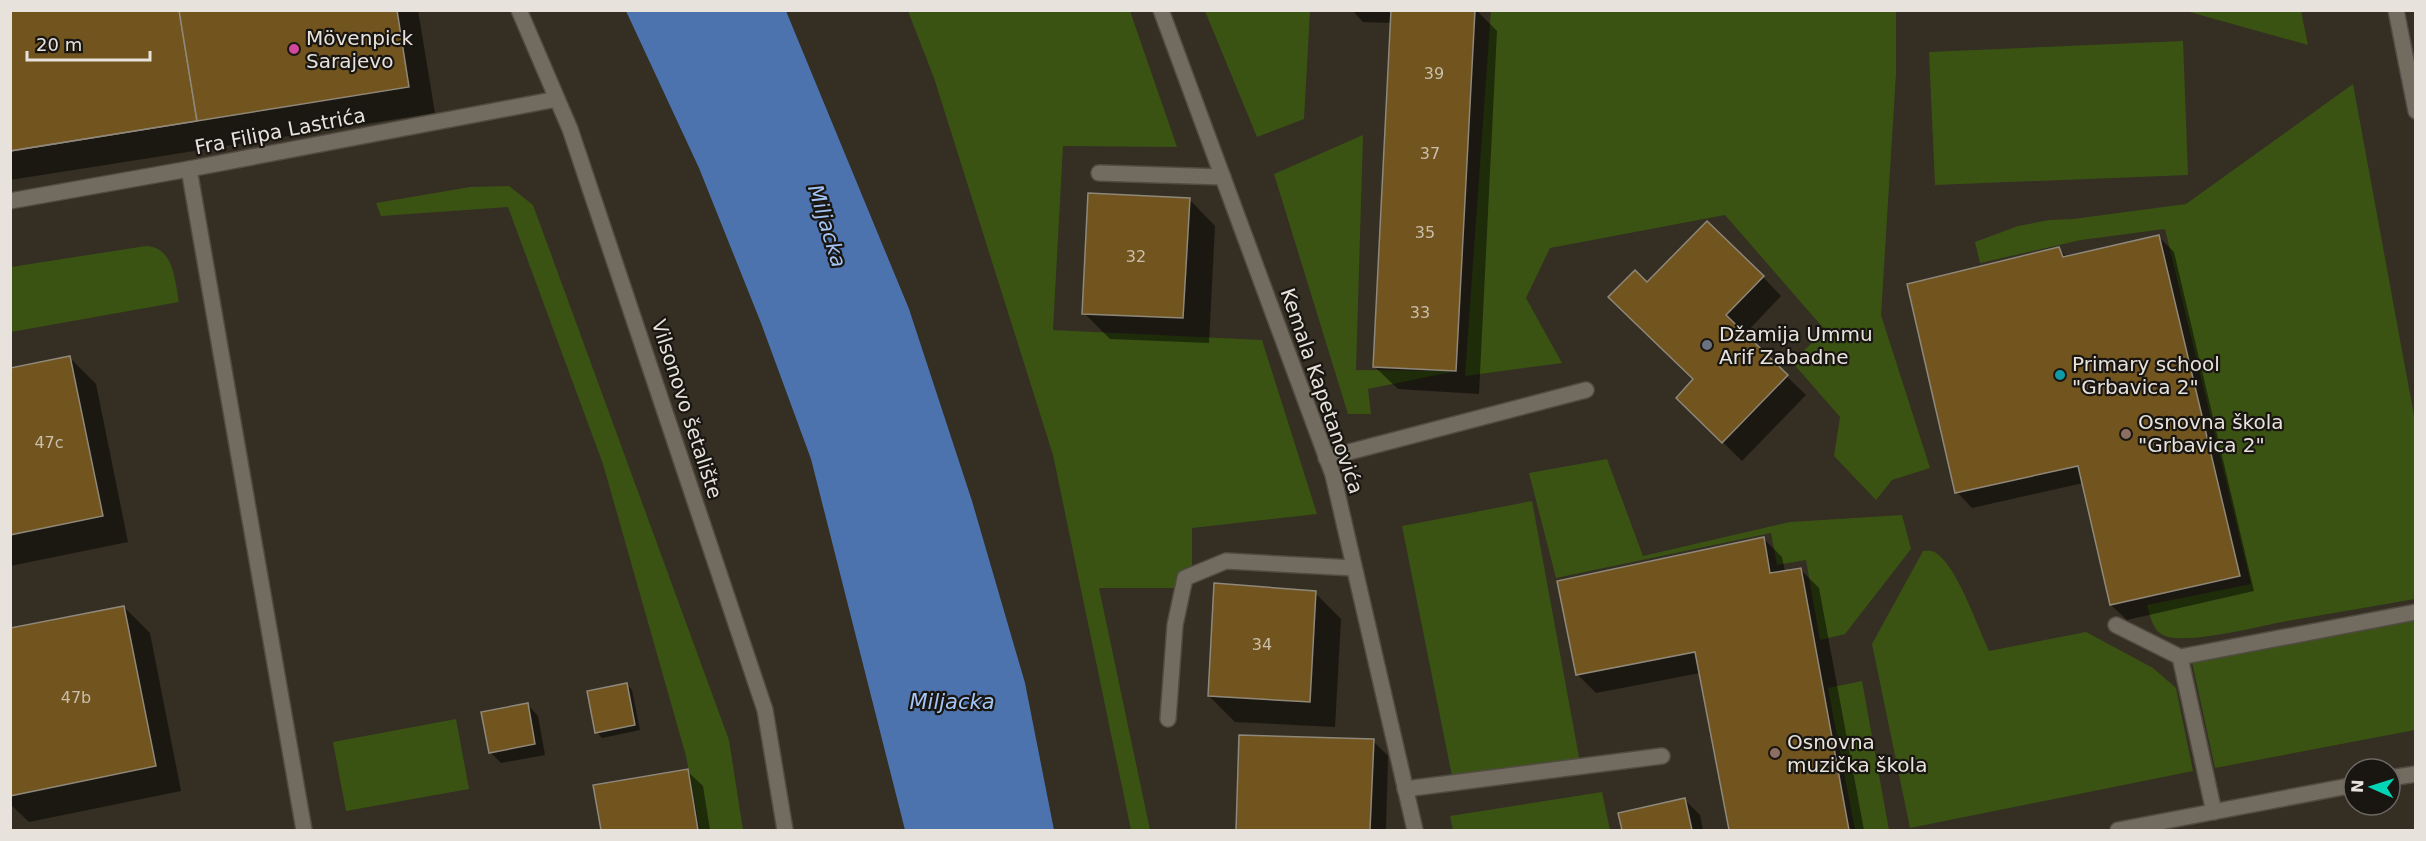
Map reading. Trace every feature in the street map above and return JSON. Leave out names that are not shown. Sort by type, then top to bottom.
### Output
[{"type":"street","name":"Vilsonovo šetalište","points":[[519,10],[581,160],[765,710],[785,831]]},
{"type":"street","name":"Kemala Kapetanovića","points":[[1161,10],[1333,475],[1415,831]]},
{"type":"street","points":[[2396,10],[2415,111]]},
{"type":"street","name":"Fra Filipa Lastrića","points":[[10,201],[557,99]]},
{"type":"street","points":[[189,169],[304,831]]},
{"type":"street","points":[[1099,173],[1223,177]]},
{"type":"street","points":[[1326,458],[1586,390]]},
{"type":"street","points":[[1168,719],[1175,625],[1185,578],[1226,561],[1354,568]]},
{"type":"street","points":[[2116,625],[2180,657],[2415,612]]},
{"type":"street","points":[[2180,657],[2214,812]]},
{"type":"street","points":[[1405,789],[1662,756]]},
{"type":"street","points":[[2118,831],[2342,787]]},
{"type":"green space","points":[[1491,10],[1896,11],[1896,73],[1881,315],[1930,468],[1892,480],[1876,500],[1834,456],[1840,417],[1792,362],[1825,330],[1725,215],[1550,248],[1526,298],[1562,363],[1465,376]]},
{"type":"green space","points":[[908,11],[1130,11],[1177,147],[1063,146],[1053,330],[1262,340],[1317,514],[1192,528],[1192,588],[1099,588],[1150,830],[1131,830],[1053,455],[934,78]]},
{"type":"green space","points":[[1205,11],[1310,11],[1304,119],[1257,137]]},
{"type":"green space","points":[[2186,11],[2301,11],[2308,45]]},
{"type":"green space","points":[[2183,41],[2188,175],[1935,185],[1929,52]]},
{"type":"green space","points":[[2353,84],[2415,421],[2415,599],[2225,634],[2171,638],[2161,634],[2155,628],[2147,605],[2251,584],[2165,229],[2081,240],[1980,263],[1975,242],[2018,226],[2049,220],[2186,204]]},
{"type":"green space","points":[[1363,135],[1356,370],[1456,371],[1368,389],[1371,414],[1348,414],[1274,174]]},
{"type":"green space","points":[[509,186],[533,205],[729,740],[743,830],[700,830],[686,756],[603,464],[508,207],[381,216],[376,203],[470,187]]},
{"type":"green space","points":[[146,246],[162,252],[168,259],[172,266],[179,302],[11,332],[11,267]]},
{"type":"green space","points":[[1607,459],[1643,556],[1790,522],[1902,515],[1911,549],[1845,634],[1820,640],[1806,560],[1777,565],[1771,533],[1556,578],[1529,473]]},
{"type":"green space","points":[[1532,501],[1581,768],[1455,791],[1402,526]]},
{"type":"green space","points":[[1923,551],[1936,553],[1952,571],[1989,651],[2086,632],[2153,668],[2176,688],[2193,771],[1910,828],[1872,644]]},
{"type":"green space","points":[[2415,619],[2415,730],[2215,768],[2192,662]]},
{"type":"green space","points":[[1862,681],[1889,830],[1855,830],[1828,688]]},
{"type":"green space","points":[[456,719],[469,789],[346,811],[333,742]]},
{"type":"green space","points":[[1602,792],[1610,830],[1453,830],[1450,816]]},
{"type":"water","name":"Miljacka","points":[[626,11],[786,11],[909,309],[972,501],[1025,683],[1054,830],[905,830],[811,459],[761,323],[699,168]]},
{"type":"building","points":[[10,10],[179,10],[197,121],[10,151]]},
{"type":"building","name":"Mövenpick Sarajevo","points":[[179,10],[397,10],[409,87],[10,151],[197,121]]},
{"type":"building","points":[[1391,10],[1475,10],[1456,371],[1373,367]]},
{"type":"building","points":[[1088,193],[1190,198],[1183,318],[1082,314]]},
{"type":"building","name":"Džamija Ummu Arif Zabadne","points":[[1707,221],[1764,276],[1726,315],[1788,375],[1722,443],[1676,398],[1693,379],[1608,297],[1635,270],[1647,282]]},
{"type":"building","name":"Primary school \"Grbavica 2\"","points":[[2159,235],[2240,576],[2110,605],[2078,466],[1955,493],[1907,284],[2059,247],[2063,257]]},
{"type":"building","points":[[70,356],[103,516],[10,535],[10,368]]},
{"type":"building","name":"Osnovna muzička škola","points":[[1764,537],[1770,573],[1801,568],[1849,830],[1729,830],[1695,652],[1576,675],[1557,581]]},
{"type":"building","points":[[1214,583],[1316,591],[1310,702],[1208,696]]},
{"type":"building","points":[[124,606],[156,766],[10,796],[10,628]]},
{"type":"building","points":[[627,683],[635,725],[595,733],[587,691]]},
{"type":"building","points":[[528,703],[535,744],[489,753],[481,712]]},
{"type":"building","points":[[1239,735],[1374,739],[1370,830],[1236,830]]},
{"type":"building","points":[[688,769],[698,830],[601,830],[593,785]]},
{"type":"building","points":[[1685,798],[1692,830],[1622,830],[1618,813]]},
{"type":"place","name":"Mövenpick Sarajevo","points":[[294,49]]},
{"type":"place","name":"Džamija Ummu Arif Zabadne","points":[[1707,345]]},
{"type":"place","name":"Primary school \"Grbavica 2\"","points":[[2060,375]]},
{"type":"place","name":"Osnovna škola \"Grbavica 2\"","points":[[2126,434]]},
{"type":"place","name":"Osnovna muzička škola","points":[[1775,753]]}]
